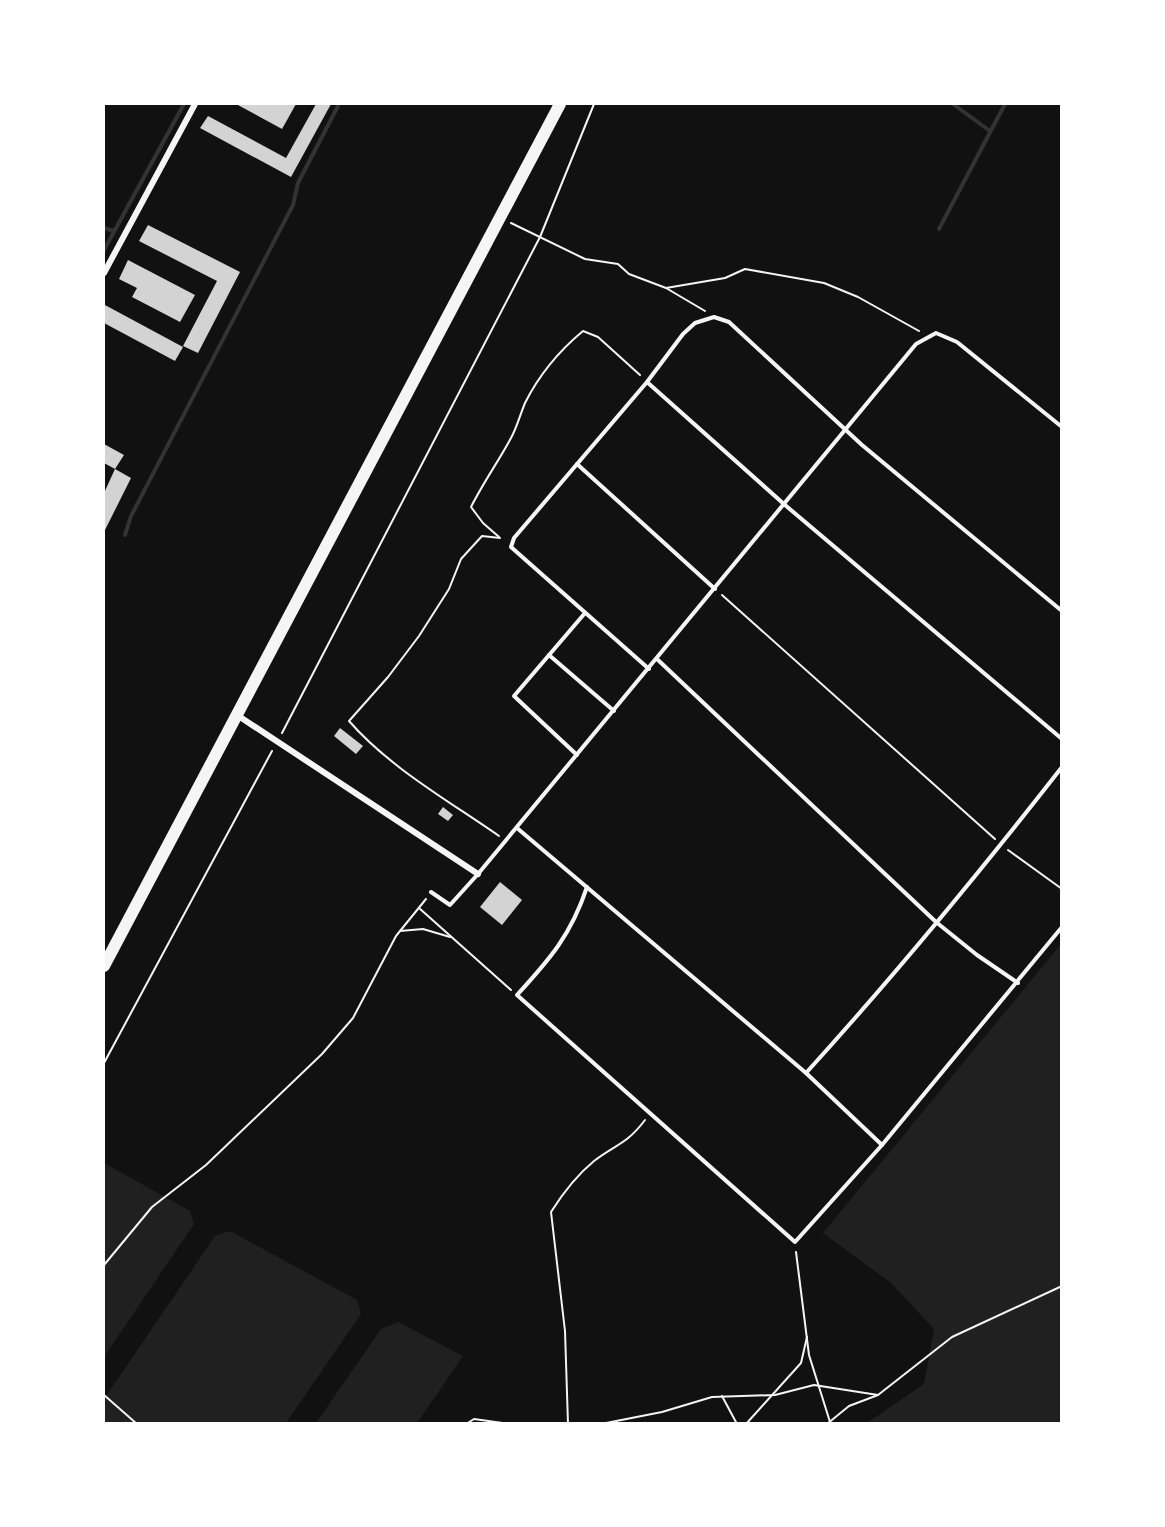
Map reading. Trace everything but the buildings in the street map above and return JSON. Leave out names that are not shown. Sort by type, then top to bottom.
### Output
[{"type":"highway","points":[[104,966],[560,104]]},
{"type":"street","points":[[104,273],[195,104]]},
{"type":"street","points":[[237,716],[478,874]]},
{"type":"lane","points":[[650,669],[511,547],[514,538],[647,382],[683,334],[695,323],[714,317],[729,322],[846,430],[1062,611]]},
{"type":"lane","points":[[431,892],[450,905],[478,874],[658,660],[916,344],[936,333],[957,342],[1061,426]]},
{"type":"lane","points":[[647,382],[785,505],[1062,739]]},
{"type":"lane","points":[[577,464],[715,589]]},
{"type":"lane","points":[[577,755],[513,696],[585,613]]},
{"type":"lane","points":[[549,655],[614,711]]},
{"type":"lane","points":[[658,660],[936,922],[977,955],[1018,983]]},
{"type":"lane","points":[[806,1073],[867,1006],[1001,845],[1062,767]]},
{"type":"lane","points":[[517,828],[806,1073],[882,1144]]},
{"type":"lane","points":[[587,887],[569,933],[547,963],[517,995],[795,1242],[882,1144],[1018,983],[1062,927]]},
{"type":"path","points":[[104,1063],[278,741],[540,237],[594,104]]},
{"type":"path","points":[[500,218],[585,259],[618,264],[629,274],[666,288],[714,317]]},
{"type":"path","points":[[666,288],[725,278],[745,269],[824,283],[858,297],[929,337]]},
{"type":"path","points":[[511,547],[483,524],[471,507],[483,482],[512,437],[525,404],[545,369],[566,345],[583,331],[598,337],[647,382]]},
{"type":"path","points":[[500,538],[482,536],[461,559],[449,589],[419,636],[388,677],[349,721],[360,734],[419,780],[506,840]]},
{"type":"path","points":[[715,589],[1001,845],[1062,889]]},
{"type":"path","points":[[104,1265],[152,1207],[206,1165],[322,1054],[364,1002],[400,931],[431,892]]},
{"type":"path","points":[[419,908],[517,995]]},
{"type":"path","points":[[400,931],[423,929],[453,938]]},
{"type":"path","points":[[568,1424],[565,1331],[551,1212],[566,1189],[594,1161],[631,1138],[649,1114]]},
{"type":"path","points":[[795,1242],[809,1355],[828,1423],[849,1406],[878,1395],[952,1336],[1062,1286]]},
{"type":"path","points":[[746,1424],[775,1395],[801,1363],[808,1334]]},
{"type":"path","points":[[601,1424],[662,1412],[722,1396],[775,1395],[819,1385],[878,1395]]},
{"type":"path","points":[[104,1395],[137,1424]]},
{"type":"path","points":[[722,1396],[737,1424]]},
{"type":"path","points":[[466,1424],[474,1419],[510,1424]]},
{"type":"shaded area","points":[[1061,944],[1061,1423],[867,1423],[924,1384],[934,1329],[891,1283],[823,1233]]},
{"type":"shaded area","points":[[104,1163],[190,1211],[194,1224],[104,1357]]},
{"type":"shaded area","points":[[230,1231],[357,1300],[361,1314],[286,1423],[104,1424],[104,1399],[215,1236]]},
{"type":"shaded area","points":[[398,1322],[463,1356],[417,1423],[316,1423],[381,1329]]},
{"type":"waterway","points":[[104,250],[184,104]]},
{"type":"waterway","points":[[953,104],[990,131]]},
{"type":"waterway","points":[[939,229],[1005,104]]},
{"type":"waterway","points":[[125,535],[131,516],[293,205],[298,183],[338,106]]},
{"type":"waterway","points":[[104,228],[114,231]]}]
